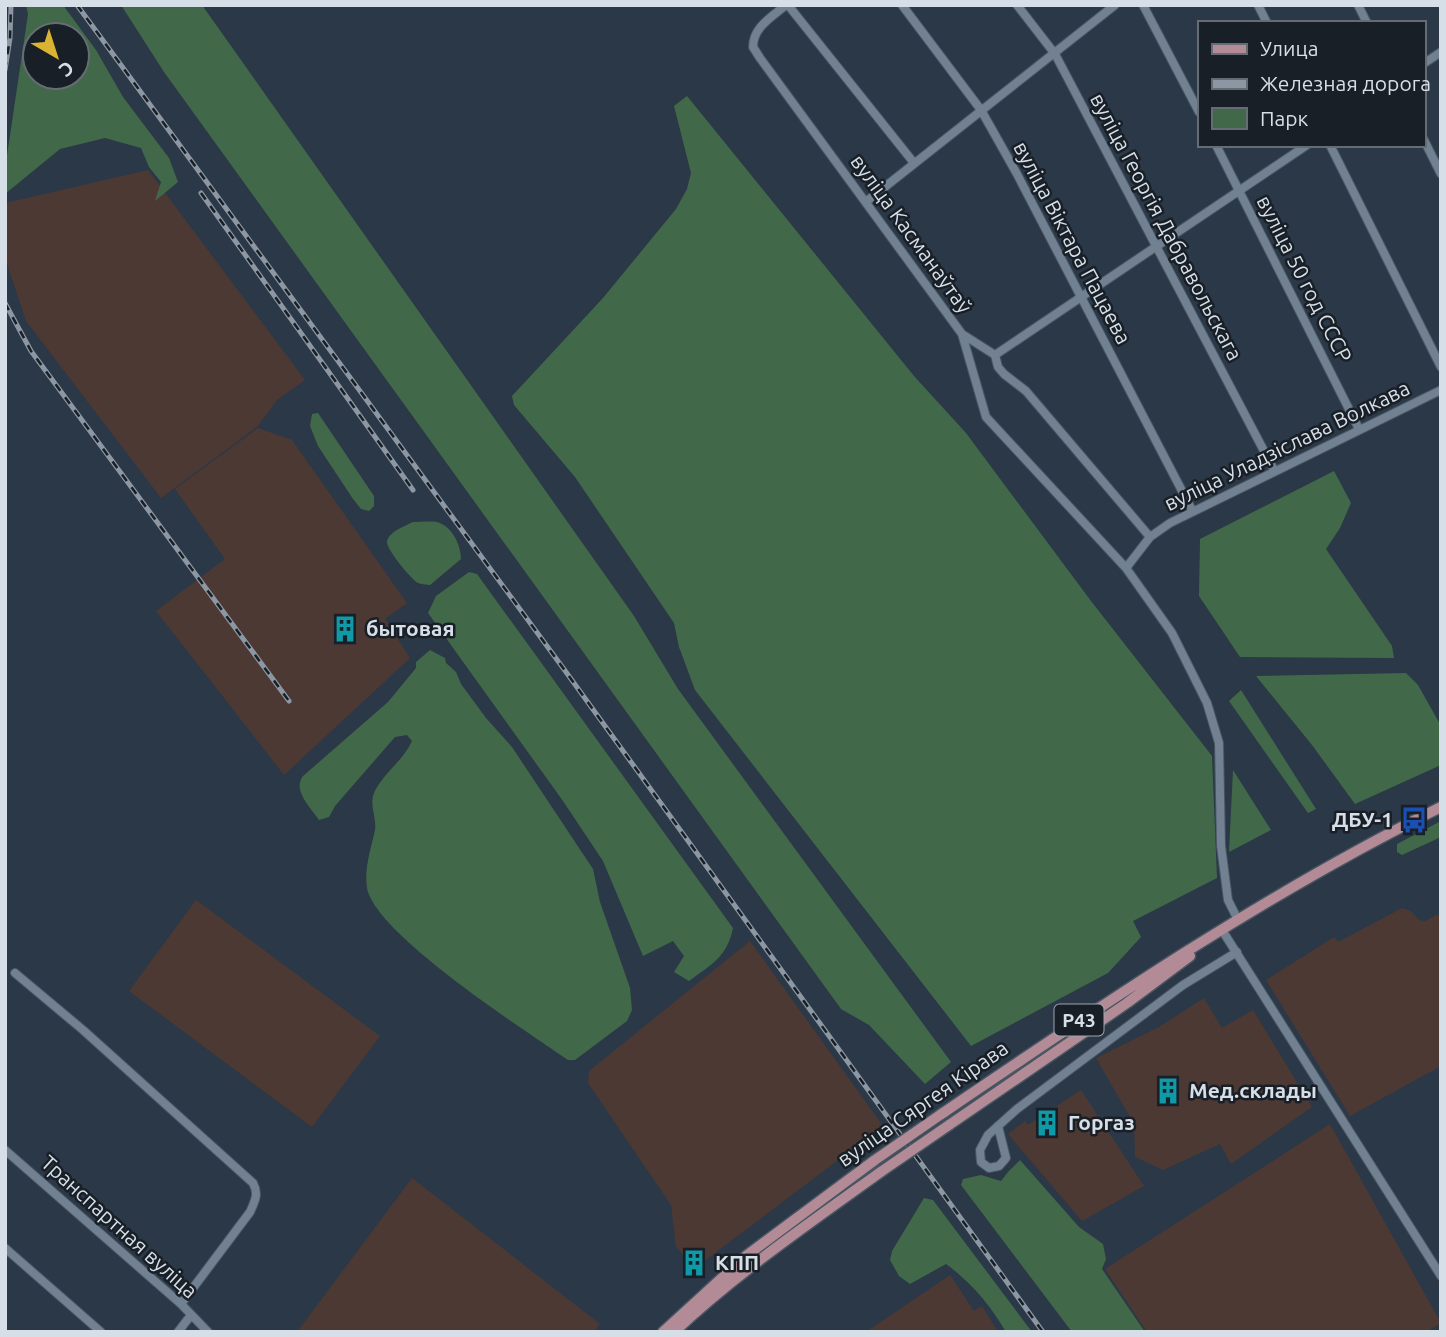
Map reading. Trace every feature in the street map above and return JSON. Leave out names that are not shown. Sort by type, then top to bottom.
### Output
[{"type":"main road","name":"вуліца Сяргея Кірава","points":[[663,1332],[746,1256],[875,1160],[1125,989],[1367,844],[1441,807]]},
{"type":"main road","name":"вуліца Сяргея Кірава","points":[[674,1332],[722,1289],[785,1241],[881,1171],[1127,1003],[1222,930]]},
{"type":"street","name":"вуліца Касманаўтаў","points":[[787,5],[758,29],[753,47],[962,334],[995,355],[998,367],[1026,391],[1150,537]]},
{"type":"street","points":[[787,5],[914,163]]},
{"type":"street","name":"вуліца Віктара Пацаева","points":[[902,5],[981,110],[1192,510]]},
{"type":"street","name":"вуліца Георгія Дабравольскага","points":[[1017,5],[1055,54],[1274,470]]},
{"type":"street","points":[[867,201],[1115,5]]},
{"type":"street","points":[[1143,5],[1198,110]]},
{"type":"street","points":[[1258,5],[1266,21]]},
{"type":"street","points":[[1358,5],[1366,21]]},
{"type":"street","points":[[1425,63],[1441,52]]},
{"type":"street","points":[[1425,142],[1441,173]]},
{"type":"street","name":"вуліца 50 год СССР","points":[[1217,147],[1359,429]]},
{"type":"street","points":[[995,355],[1304,147]]},
{"type":"street","points":[[1331,147],[1441,367]]},
{"type":"street","points":[[962,334],[986,418],[1126,568],[1172,633],[1207,703],[1217,728],[1221,846],[1228,900],[1238,920]]},
{"type":"street","name":"вуліца Уладзіслава Волкава","points":[[1126,568],[1150,537],[1192,510],[1441,390]]},
{"type":"street","points":[[1222,930],[1441,1276]]},
{"type":"street","points":[[998,1126],[1006,1158],[999,1166],[989,1168],[982,1164],[979,1154],[988,1135],[998,1126],[1017,1109],[1183,985],[1237,952]]},
{"type":"street","points":[[15,973],[83,1030],[253,1183],[257,1199],[250,1212],[181,1304]]},
{"type":"street","name":"Транспартная вуліца","points":[[5,1150],[181,1304],[208,1332]]},
{"type":"street","points":[[5,1248],[101,1332]]},
{"type":"street","points":[[177,1332],[191,1315]]},
{"type":"shaded area","points":[[148,170],[305,380],[277,400],[257,427],[161,498],[26,321],[7,264],[5,227],[5,203]]},
{"type":"shaded area","points":[[258,428],[292,440],[407,603],[385,619],[410,658],[284,775],[156,611],[225,559],[175,489]]},
{"type":"shaded area","points":[[196,900],[380,1036],[312,1127],[129,991]]},
{"type":"shaded area","points":[[1402,908],[1411,911],[1419,920],[1425,921],[1438,914],[1441,919],[1441,1066],[1350,1116],[1266,980],[1334,937],[1338,942]]},
{"type":"shaded area","points":[[750,941],[883,1126],[695,1268],[676,1247],[671,1205],[588,1083],[589,1071]]},
{"type":"shaded area","points":[[1204,998],[1222,1028],[1253,1010],[1312,1107],[1231,1164],[1220,1144],[1163,1170],[1135,1157],[1134,1124],[1096,1058],[1159,1027]]},
{"type":"shaded area","points":[[1081,1090],[1144,1186],[1082,1221],[1008,1134],[1025,1121],[1028,1125]]},
{"type":"shaded area","points":[[1330,1124],[1441,1323],[1426,1332],[1147,1332],[1105,1269]]},
{"type":"shaded area","points":[[412,1178],[600,1324],[594,1332],[297,1332]]},
{"type":"shaded area","points":[[950,1275],[974,1311],[982,1306],[998,1332],[866,1332]]},
{"type":"green space","points":[[26,5],[63,5],[75,21],[27,21]]},
{"type":"green space","points":[[121,5],[202,5],[634,616],[678,689],[951,1062],[925,1084],[869,1025],[841,1009],[164,72]]},
{"type":"green space","points":[[91,43],[123,97],[169,158],[178,182],[155,201],[161,182],[149,167],[141,148],[105,138],[60,149],[5,194],[5,169],[21,61],[21,91],[91,91]]},
{"type":"green space","points":[[687,96],[914,376],[966,433],[1091,601],[1212,756],[1217,878],[1133,921],[1141,937],[1108,973],[971,1046],[695,690],[679,647],[674,623],[575,477],[514,405],[512,396],[603,298],[676,209],[687,189],[691,173],[674,106]]},
{"type":"green space","points":[[318,413],[374,496],[374,506],[369,511],[361,509],[353,499],[318,446],[310,426],[312,414]]},
{"type":"green space","points":[[1334,471],[1351,503],[1340,528],[1326,549],[1392,646],[1394,658],[1240,657],[1199,596],[1200,539]]},
{"type":"green space","points":[[413,522],[442,524],[455,537],[459,548],[461,559],[430,585],[415,580],[388,546],[390,535]]},
{"type":"green space","points":[[469,572],[477,574],[733,928],[723,953],[689,981],[674,972],[684,956],[673,941],[643,956],[603,861],[428,613],[436,596]]},
{"type":"green space","points":[[430,650],[445,658],[486,718],[512,747],[593,869],[600,902],[630,988],[632,1010],[627,1021],[575,1060],[568,1060],[455,980],[423,955],[376,907],[366,881],[375,830],[373,798],[382,779],[404,755],[412,741],[407,735],[395,737],[335,806],[329,817],[319,820],[301,793],[300,781],[303,776],[388,702],[416,668],[416,662]]},
{"type":"green space","points":[[1406,673],[1418,685],[1441,726],[1441,765],[1355,804],[1256,676]]},
{"type":"green space","points":[[1241,690],[1316,809],[1308,813],[1229,701]]},
{"type":"green space","points":[[1233,770],[1271,830],[1229,852]]},
{"type":"green space","points":[[1441,821],[1441,837],[1402,855],[1397,852],[1397,844]]},
{"type":"green space","points":[[1020,1160],[1079,1227],[1103,1244],[1106,1259],[1102,1269],[1145,1332],[1072,1332],[961,1185],[963,1179],[981,1175],[1001,1181]]},
{"type":"green space","points":[[924,1198],[933,1200],[1032,1332],[1006,1332],[980,1295],[946,1264],[910,1284],[899,1276],[890,1260],[892,1251]]},
{"type":"railway","points":[[5,70],[11,5]]},
{"type":"railway","points":[[77,5],[566,672],[1043,1332]]},
{"type":"railway","points":[[201,193],[413,490]]},
{"type":"railway","points":[[5,303],[31,351],[289,701]]},
{"type":"place","name":"бытовая","points":[[345,629]]},
{"type":"place","name":"ДБУ-1","points":[[1414,820]]},
{"type":"place","name":"Мед.склады","points":[[1168,1091]]},
{"type":"place","name":"Горгаз","points":[[1047,1123]]},
{"type":"place","name":"КПП","points":[[694,1263]]}]
